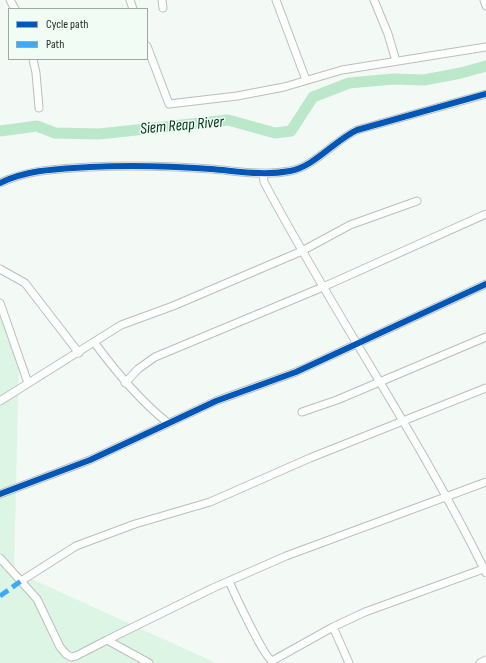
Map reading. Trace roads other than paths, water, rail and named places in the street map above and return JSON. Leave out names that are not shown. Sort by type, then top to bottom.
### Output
[{"type":"street","points":[[162,0],[163,8]]},
{"type":"street","points":[[276,0],[306,80]]},
{"type":"street","points":[[374,0],[388,34],[396,61]]},
{"type":"street","points":[[484,0],[486,6]]},
{"type":"street","points":[[148,49],[169,104],[238,96],[342,70],[486,47]]},
{"type":"street","points":[[33,60],[36,73],[39,108]]},
{"type":"street","points":[[0,182],[44,170],[104,166],[158,166],[263,173],[297,170],[357,130],[486,94]]},
{"type":"street","points":[[229,581],[269,660],[274,661],[333,628],[371,610],[485,570],[446,497],[358,344],[302,251],[264,182],[263,173]]},
{"type":"street","points":[[0,401],[79,353],[121,325],[173,306],[302,251],[350,226],[417,201]]},
{"type":"street","points":[[125,383],[138,370],[155,357],[323,287],[486,214]]},
{"type":"street","points":[[0,269],[21,279],[29,286],[79,353]]},
{"type":"street","points":[[0,494],[90,460],[216,401],[296,372],[486,284]]},
{"type":"street","points":[[0,303],[28,383]]},
{"type":"street","points":[[302,412],[337,400],[486,337]]},
{"type":"street","points":[[94,342],[125,383],[152,410],[168,423]]},
{"type":"street","points":[[22,581],[76,546],[135,524],[210,502],[401,421],[486,388]]},
{"type":"street","points":[[0,558],[22,581],[42,608],[60,646],[66,654],[76,656],[229,581],[316,544],[486,482]]},
{"type":"street","points":[[333,628],[350,663]]},
{"type":"street","points":[[107,640],[149,663]]},
{"type":"street","points":[[480,663],[486,660]]},
{"type":"waterway","name":"Siem Reap River","points":[[0,131],[37,126],[55,133],[99,134],[228,120],[275,133],[291,131],[313,97],[349,83],[393,79],[424,80],[461,73],[486,66]]}]
